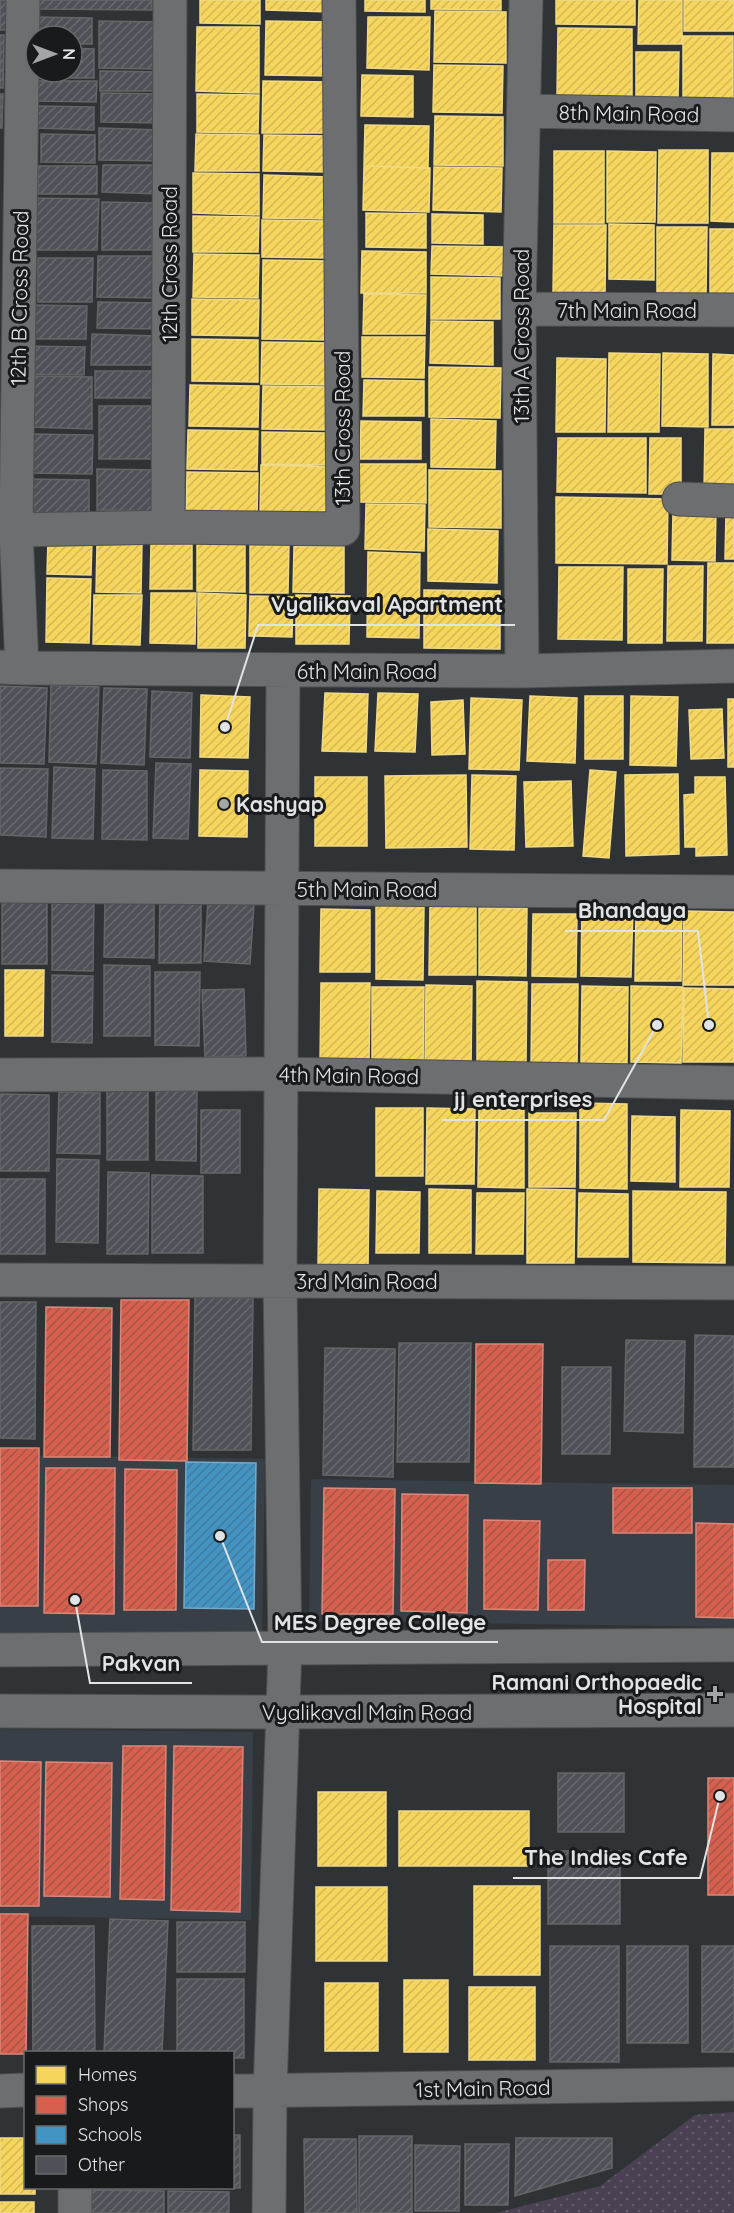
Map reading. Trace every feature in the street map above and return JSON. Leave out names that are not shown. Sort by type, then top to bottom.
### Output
[{"type":"street","name":"12th B Cross Road","points":[[11,667],[16,530],[22,0]]},
{"type":"street","name":"12th Cross Road","points":[[168,527],[170,0]]},
{"type":"street","name":"13th Cross Road","points":[[16,530],[168,527],[343,529],[339,0]]},
{"type":"street","name":"13th A Cross Road","points":[[522,671],[519,309],[526,0]]},
{"type":"street","name":"8th Main Road","points":[[524,111],[734,115]]},
{"type":"street","name":"7th Main Road","points":[[519,309],[734,310]]},
{"type":"street","points":[[679,499],[734,501]]},
{"type":"street","name":"6th Main Road","points":[[11,667],[522,671],[734,666]]},
{"type":"street","points":[[269,2213],[270,2092],[285,1648],[280,1281],[283,670]]},
{"type":"street","name":"5th Main Road","points":[[0,886],[734,892]]},
{"type":"street","name":"4th Main Road","points":[[0,1075],[281,1074],[734,1083]]},
{"type":"street","name":"3rd Main Road","points":[[0,1280],[734,1283]]},
{"type":"street","points":[[0,1650],[734,1645]]},
{"type":"street","name":"Vyalikaval Main Road","points":[[0,1712],[734,1710]]},
{"type":"street","name":"1st Main Road","points":[[234,2091],[734,2084]]},
{"type":"street","points":[[0,2091],[24,2090]]},
{"type":"street","points":[[75,2189],[75,2213]]},
{"type":"shaded area","points":[[0,1455],[265,1459],[262,1648],[0,1644]]},
{"type":"shaded area","points":[[311,1479],[734,1485],[734,1627],[309,1621]]},
{"type":"shaded area","points":[[0,1729],[253,1732],[251,1920],[0,1916]]},
{"type":"shaded area","points":[[734,2112],[734,2213],[496,2213],[600,2186],[695,2115]]},
{"type":"building: Homes","points":[[200,0],[260,0],[260,24],[200,23]]},
{"type":"building: Homes","points":[[266,0],[330,0],[330,12],[266,10]]},
{"type":"building: Homes","points":[[365,0],[425,0],[425,12],[365,11]]},
{"type":"building: Homes","points":[[431,0],[501,0],[501,10],[431,9]]},
{"type":"building: Homes","points":[[556,0],[635,0],[635,25],[556,24]]},
{"type":"building: Homes","points":[[639,0],[682,0],[682,44],[638,44]]},
{"type":"building: Homes","points":[[684,0],[734,0],[734,31],[684,31]]},
{"type":"building: Homes","points":[[435,11],[506,12],[506,63],[434,62]]},
{"type":"building: Homes","points":[[368,17],[430,17],[429,70],[367,68]]},
{"type":"building: Homes","points":[[266,21],[331,22],[330,76],[265,75]]},
{"type":"building: Homes","points":[[197,27],[259,27],[259,93],[196,91]]},
{"type":"building: Homes","points":[[558,28],[632,29],[632,98],[557,97]]},
{"type":"building: Homes","points":[[683,36],[733,36],[733,100],[683,99]]},
{"type":"building: Homes","points":[[636,52],[679,52],[678,99],[636,99]]},
{"type":"building: Homes","points":[[434,65],[503,66],[502,113],[433,112]]},
{"type":"building: Homes","points":[[362,75],[413,76],[413,117],[361,116]]},
{"type":"building: Homes","points":[[263,81],[330,82],[329,133],[262,133]]},
{"type":"building: Homes","points":[[197,94],[259,95],[258,133],[197,132]]},
{"type":"building: Homes","points":[[435,116],[503,117],[503,166],[434,165]]},
{"type":"building: Homes","points":[[365,125],[429,126],[428,168],[364,166]]},
{"type":"building: Homes","points":[[196,134],[259,135],[259,171],[195,171]]},
{"type":"building: Homes","points":[[264,135],[330,136],[329,172],[263,171]]},
{"type":"building: Homes","points":[[659,150],[708,150],[708,223],[658,223]]},
{"type":"building: Homes","points":[[554,151],[604,151],[604,223],[554,223]]},
{"type":"building: Homes","points":[[607,151],[656,152],[655,222],[607,222]]},
{"type":"building: Homes","points":[[712,153],[734,153],[734,222],[711,221]]},
{"type":"building: Homes","points":[[364,166],[430,168],[429,212],[363,210]]},
{"type":"building: Homes","points":[[434,167],[502,168],[501,212],[433,210]]},
{"type":"building: Homes","points":[[193,173],[259,174],[259,215],[193,213]]},
{"type":"building: Homes","points":[[264,175],[329,177],[328,219],[263,218]]},
{"type":"building: Homes","points":[[366,213],[426,214],[426,248],[366,247]]},
{"type":"building: Homes","points":[[432,214],[483,215],[483,244],[432,243]]},
{"type":"building: Homes","points":[[193,216],[259,217],[258,252],[193,252]]},
{"type":"building: Homes","points":[[262,220],[325,221],[324,258],[262,257]]},
{"type":"building: Homes","points":[[609,224],[654,225],[654,280],[609,279]]},
{"type":"building: Homes","points":[[554,225],[606,225],[605,293],[553,293]]},
{"type":"building: Homes","points":[[657,227],[707,227],[706,296],[657,296]]},
{"type":"building: Homes","points":[[710,229],[734,229],[734,297],[710,297]]},
{"type":"building: Homes","points":[[432,246],[507,247],[506,276],[431,274]]},
{"type":"building: Homes","points":[[362,251],[426,252],[426,293],[361,293]]},
{"type":"building: Homes","points":[[194,254],[259,255],[258,298],[193,297]]},
{"type":"building: Homes","points":[[263,260],[328,261],[327,340],[262,339]]},
{"type":"building: Homes","points":[[431,277],[500,278],[500,319],[431,319]]},
{"type":"building: Homes","points":[[364,294],[426,295],[425,334],[363,334]]},
{"type":"building: Homes","points":[[192,299],[259,300],[258,336],[192,335]]},
{"type":"building: Homes","points":[[431,321],[493,322],[493,365],[430,363]]},
{"type":"building: Homes","points":[[362,337],[425,337],[424,378],[362,377]]},
{"type":"building: Homes","points":[[192,339],[258,340],[258,382],[192,381]]},
{"type":"building: Homes","points":[[262,342],[328,343],[327,385],[261,384]]},
{"type":"building: Homes","points":[[609,353],[660,354],[659,432],[608,432]]},
{"type":"building: Homes","points":[[663,353],[708,354],[708,427],[662,426]]},
{"type":"building: Homes","points":[[713,354],[734,355],[734,425],[712,425]]},
{"type":"building: Homes","points":[[557,358],[606,359],[605,432],[556,432]]},
{"type":"building: Homes","points":[[429,367],[501,368],[500,418],[429,417]]},
{"type":"building: Homes","points":[[364,380],[424,381],[424,416],[363,416]]},
{"type":"building: Homes","points":[[190,385],[259,386],[258,427],[189,426]]},
{"type":"building: Homes","points":[[263,386],[328,387],[327,430],[262,429]]},
{"type":"building: Homes","points":[[431,419],[496,421],[495,468],[431,467]]},
{"type":"building: Homes","points":[[361,421],[421,422],[421,459],[360,459]]},
{"type":"building: Homes","points":[[705,429],[734,429],[734,491],[704,490]]},
{"type":"building: Homes","points":[[188,430],[258,431],[257,470],[187,469]]},
{"type":"building: Homes","points":[[262,432],[327,433],[327,465],[262,464]]},
{"type":"building: Homes","points":[[558,438],[646,438],[646,493],[557,492]]},
{"type":"building: Homes","points":[[650,438],[681,438],[681,494],[649,494]]},
{"type":"building: Homes","points":[[359,464],[426,464],[426,503],[359,502]]},
{"type":"building: Homes","points":[[261,465],[328,467],[328,516],[260,514]]},
{"type":"building: Homes","points":[[429,470],[501,471],[501,528],[429,527]]},
{"type":"building: Homes","points":[[187,472],[258,473],[257,516],[186,515]]},
{"type":"building: Homes","points":[[556,497],[668,499],[667,564],[556,563]]},
{"type":"building: Homes","points":[[366,504],[425,505],[424,551],[365,549]]},
{"type":"building: Homes","points":[[673,511],[716,511],[715,561],[672,560]]},
{"type":"building: Homes","points":[[726,512],[734,512],[734,559],[725,559]]},
{"type":"building: Homes","points":[[428,529],[498,531],[497,583],[428,581]]},
{"type":"building: Homes","points":[[48,539],[92,540],[91,575],[47,574]]},
{"type":"building: Homes","points":[[197,542],[245,543],[245,592],[197,591]]},
{"type":"building: Homes","points":[[97,543],[142,543],[141,593],[96,592]]},
{"type":"building: Homes","points":[[151,543],[192,544],[192,589],[150,589]]},
{"type":"building: Homes","points":[[250,544],[289,545],[288,593],[250,593]]},
{"type":"building: Homes","points":[[294,546],[344,546],[344,593],[293,592]]},
{"type":"building: Homes","points":[[368,552],[420,554],[419,638],[367,637]]},
{"type":"building: Homes","points":[[708,563],[734,563],[734,643],[707,643]]},
{"type":"building: Homes","points":[[668,566],[703,566],[702,641],[667,641]]},
{"type":"building: Homes","points":[[559,567],[623,567],[622,640],[558,639]]},
{"type":"building: Homes","points":[[628,569],[663,569],[662,643],[628,643]]},
{"type":"building: Homes","points":[[47,578],[91,579],[89,643],[46,642]]},
{"type":"building: Homes","points":[[424,590],[500,591],[500,649],[424,648]]},
{"type":"building: Homes","points":[[151,593],[196,593],[195,644],[150,643]]},
{"type":"building: Homes","points":[[198,593],[246,595],[245,648],[198,648]]},
{"type":"building: Homes","points":[[94,595],[142,595],[140,645],[93,644]]},
{"type":"building: Homes","points":[[296,595],[350,596],[349,644],[296,644]]},
{"type":"building: Homes","points":[[250,596],[293,597],[292,637],[249,636]]},
{"type":"building: Homes","points":[[325,693],[368,694],[366,752],[322,751]]},
{"type":"building: Homes","points":[[378,693],[418,694],[415,752],[375,751]]},
{"type":"building: Homes","points":[[201,695],[250,697],[248,758],[200,757]]},
{"type":"building: Homes","points":[[530,696],[577,698],[575,763],[527,761]]},
{"type":"building: Homes","points":[[585,696],[623,696],[623,759],[585,759]]},
{"type":"building: Homes","points":[[631,696],[678,697],[676,766],[630,765]]},
{"type":"building: Homes","points":[[471,698],[522,700],[519,770],[469,769]]},
{"type":"building: Homes","points":[[728,699],[734,699],[734,767],[728,767]]},
{"type":"building: Homes","points":[[463,700],[465,754],[432,755],[431,702]]},
{"type":"building: Homes","points":[[722,709],[724,758],[691,759],[689,710]]},
{"type":"building: Homes","name":"Kashyap","points":[[200,770],[248,771],[247,837],[199,836]]},
{"type":"building: Homes","points":[[590,770],[616,772],[609,858],[583,856]]},
{"type":"building: Homes","points":[[678,774],[679,854],[626,856],[625,775]]},
{"type":"building: Homes","points":[[466,775],[467,847],[386,848],[385,776]]},
{"type":"building: Homes","points":[[472,775],[516,776],[514,850],[470,849]]},
{"type":"building: Homes","points":[[315,777],[367,777],[367,846],[315,846]]},
{"type":"building: Homes","points":[[695,777],[725,777],[727,855],[696,856],[696,847],[685,847],[684,795],[695,794]]},
{"type":"building: Homes","points":[[571,781],[573,846],[526,847],[524,782]]},
{"type":"building: Homes","points":[[376,905],[424,905],[423,980],[376,979]]},
{"type":"building: Homes","points":[[430,906],[476,906],[476,975],[429,975]]},
{"type":"building: Homes","points":[[636,906],[682,906],[681,981],[635,981]]},
{"type":"building: Homes","points":[[479,908],[527,908],[526,976],[479,975]]},
{"type":"building: Homes","points":[[582,908],[633,908],[631,977],[581,976]]},
{"type":"building: Homes","points":[[321,909],[370,910],[370,972],[320,972]]},
{"type":"building: Homes","points":[[684,911],[734,912],[734,985],[683,985]]},
{"type":"building: Homes","points":[[533,914],[577,914],[576,977],[532,976]]},
{"type":"building: Homes","points":[[5,970],[44,970],[43,1036],[5,1036]]},
{"type":"building: Homes","points":[[477,981],[527,982],[526,1062],[477,1062]]},
{"type":"building: Homes","points":[[321,983],[370,983],[369,1063],[320,1063]]},
{"type":"building: Homes","points":[[532,984],[578,984],[577,1069],[531,1068]]},
{"type":"building: Homes","points":[[426,985],[472,986],[471,1067],[425,1066]]},
{"type":"building: Homes","points":[[582,986],[628,987],[627,1063],[581,1063]]},
{"type":"building: Homes","points":[[631,986],[683,987],[681,1063],[631,1062]]},
{"type":"building: Homes","points":[[372,987],[424,987],[423,1070],[372,1069]]},
{"type":"building: Homes","points":[[684,988],[734,989],[734,1062],[683,1062]]},
{"type":"building: Homes","points":[[580,1103],[627,1104],[627,1189],[580,1188]]},
{"type":"building: Homes","points":[[376,1108],[423,1108],[423,1176],[376,1176]]},
{"type":"building: Homes","points":[[427,1108],[475,1109],[474,1184],[426,1184]]},
{"type":"building: Homes","points":[[479,1109],[524,1110],[524,1188],[478,1187]]},
{"type":"building: Homes","points":[[681,1110],[730,1111],[729,1187],[680,1187]]},
{"type":"building: Homes","points":[[529,1113],[576,1113],[575,1187],[529,1187]]},
{"type":"building: Homes","points":[[632,1116],[675,1117],[675,1182],[631,1181]]},
{"type":"building: Homes","points":[[319,1189],[369,1190],[368,1269],[318,1268]]},
{"type":"building: Homes","points":[[429,1189],[471,1190],[471,1253],[429,1253]]},
{"type":"building: Homes","points":[[527,1189],[575,1190],[574,1263],[527,1263]]},
{"type":"building: Homes","points":[[377,1191],[420,1192],[419,1253],[376,1253]]},
{"type":"building: Homes","points":[[633,1191],[726,1192],[725,1263],[633,1262]]},
{"type":"building: Homes","points":[[477,1193],[524,1193],[523,1254],[476,1254]]},
{"type":"building: Homes","points":[[579,1193],[628,1194],[628,1257],[578,1257]]},
{"type":"building: Homes","points":[[318,1792],[386,1792],[386,1866],[318,1866]]},
{"type":"building: Homes","points":[[399,1811],[529,1811],[529,1866],[399,1866]]},
{"type":"building: Homes","points":[[474,1886],[540,1886],[540,1975],[474,1975]]},
{"type":"building: Homes","points":[[316,1887],[387,1887],[387,1961],[316,1961]]},
{"type":"building: Homes","points":[[404,1980],[448,1980],[448,2052],[404,2052]]},
{"type":"building: Homes","points":[[325,1983],[378,1983],[378,2051],[325,2051]]},
{"type":"building: Homes","points":[[469,1987],[535,1987],[535,2060],[469,2060]]},
{"type":"building: Homes","points":[[0,2138],[24,2138],[24,2189],[35,2189],[35,2194],[0,2194]]},
{"type":"building: Homes","points":[[0,2202],[34,2202],[34,2213],[0,2213]]},
{"type":"building: Shops","points":[[121,1300],[189,1300],[187,1461],[119,1460]]},
{"type":"building: Shops","points":[[46,1307],[112,1308],[110,1457],[44,1457]]},
{"type":"building: Shops","points":[[476,1344],[543,1344],[541,1484],[475,1483]]},
{"type":"building: Shops","points":[[0,1448],[39,1448],[38,1606],[0,1606]]},
{"type":"building: Shops","points":[[46,1468],[115,1468],[114,1614],[44,1613]]},
{"type":"building: Shops","points":[[125,1469],[177,1470],[176,1610],[124,1610]]},
{"type":"building: Shops","points":[[324,1488],[395,1489],[393,1614],[322,1614]]},
{"type":"building: Shops","points":[[613,1488],[692,1488],[692,1533],[613,1533]]},
{"type":"building: Shops","points":[[402,1494],[468,1495],[467,1613],[401,1611]]},
{"type":"building: Shops","points":[[484,1520],[540,1521],[538,1610],[484,1609]]},
{"type":"building: Shops","points":[[696,1523],[734,1524],[734,1618],[696,1617]]},
{"type":"building: Shops","points":[[548,1560],[585,1560],[584,1610],[548,1610]]},
{"type":"building: Shops","points":[[123,1746],[166,1746],[164,1900],[120,1899]]},
{"type":"building: Shops","points":[[174,1746],[243,1747],[240,1912],[171,1910]]},
{"type":"building: Shops","points":[[0,1761],[41,1762],[39,1906],[0,1906]]},
{"type":"building: Shops","points":[[46,1762],[112,1763],[110,1897],[44,1896]]},
{"type":"building: Shops","points":[[708,1778],[734,1778],[734,1895],[708,1895]]},
{"type":"building: Shops","points":[[0,1914],[28,1914],[26,2051],[24,2054],[0,2054]]},
{"type":"building: Schools","points":[[186,1462],[256,1463],[254,1609],[184,1608]]},
{"type":"building: Other","points":[[0,0],[8,0],[8,30],[0,30]]},
{"type":"building: Other","points":[[38,0],[152,0],[152,10],[38,9]]},
{"type":"building: Other","points":[[33,17],[92,18],[92,44],[84,44],[84,24],[34,24]]},
{"type":"building: Other","points":[[99,21],[158,22],[158,69],[99,68]]},
{"type":"building: Other","points":[[0,35],[4,35],[3,88],[0,88]]},
{"type":"building: Other","points":[[84,49],[94,49],[94,78],[84,78]]},
{"type":"building: Other","points":[[100,71],[160,72],[160,91],[100,91]]},
{"type":"building: Other","points":[[84,81],[97,81],[96,102],[36,101],[36,84],[84,84]]},
{"type":"building: Other","points":[[101,93],[161,94],[160,123],[101,122]]},
{"type":"building: Other","points":[[0,94],[3,94],[2,128],[0,128]]},
{"type":"building: Other","points":[[36,106],[94,107],[94,130],[36,128]]},
{"type":"building: Other","points":[[99,128],[160,130],[160,161],[99,160]]},
{"type":"building: Other","points":[[41,134],[95,135],[95,163],[41,162]]},
{"type":"building: Other","points":[[103,165],[161,165],[160,194],[102,192]]},
{"type":"building: Other","points":[[38,166],[97,166],[97,194],[38,194]]},
{"type":"building: Other","points":[[25,198],[99,199],[97,250],[25,250]]},
{"type":"building: Other","points":[[102,202],[153,203],[152,250],[102,250]]},
{"type":"building: Other","points":[[98,256],[160,256],[159,298],[97,297]]},
{"type":"building: Other","points":[[38,258],[93,258],[92,302],[38,302]]},
{"type":"building: Other","points":[[98,302],[158,303],[158,329],[97,328]]},
{"type":"building: Other","points":[[30,305],[87,306],[86,339],[29,339]]},
{"type":"building: Other","points":[[92,334],[156,336],[155,365],[91,365]]},
{"type":"building: Other","points":[[23,346],[85,347],[84,375],[23,374]]},
{"type":"building: Other","points":[[95,371],[156,371],[155,398],[95,398]]},
{"type":"building: Other","points":[[31,376],[92,377],[92,429],[30,427]]},
{"type":"building: Other","points":[[99,406],[152,406],[152,459],[99,459]]},
{"type":"building: Other","points":[[28,434],[93,435],[92,474],[28,473]]},
{"type":"building: Other","points":[[97,469],[157,470],[156,511],[97,510]]},
{"type":"building: Other","points":[[24,479],[89,480],[89,522],[23,521]]},
{"type":"building: Other","points":[[51,685],[99,687],[96,764],[49,762]]},
{"type":"building: Other","points":[[0,686],[47,688],[44,764],[0,763]]},
{"type":"building: Other","points":[[104,688],[147,689],[144,765],[101,763]]},
{"type":"building: Other","points":[[152,691],[192,693],[190,758],[150,757]]},
{"type":"building: Other","points":[[156,763],[191,764],[188,839],[153,838]]},
{"type":"building: Other","points":[[54,767],[95,769],[93,839],[52,838]]},
{"type":"building: Other","points":[[0,768],[48,769],[46,837],[0,835]]},
{"type":"building: Other","points":[[103,770],[147,771],[147,840],[102,839]]},
{"type":"building: Other","points":[[160,892],[201,893],[201,963],[159,963]]},
{"type":"building: Other","points":[[2,898],[47,899],[47,964],[2,964]]},
{"type":"building: Other","points":[[105,899],[154,899],[154,958],[104,957]]},
{"type":"building: Other","points":[[52,900],[94,900],[93,971],[52,970]]},
{"type":"building: Other","points":[[208,901],[254,904],[250,964],[204,961]]},
{"type":"building: Other","points":[[104,965],[150,966],[150,1036],[104,1036]]},
{"type":"building: Other","points":[[155,972],[200,972],[199,1046],[155,1045]]},
{"type":"building: Other","points":[[52,975],[93,976],[92,1043],[52,1042]]},
{"type":"building: Other","points":[[244,989],[246,1056],[205,1057],[202,990]]},
{"type":"building: Other","points":[[107,1091],[148,1091],[148,1160],[107,1160]]},
{"type":"building: Other","points":[[156,1091],[197,1091],[196,1161],[156,1160]]},
{"type":"building: Other","points":[[59,1092],[100,1093],[100,1154],[57,1153]]},
{"type":"building: Other","points":[[0,1094],[49,1095],[49,1171],[0,1171]]},
{"type":"building: Other","points":[[201,1110],[240,1110],[240,1173],[201,1173]]},
{"type":"building: Other","points":[[57,1159],[99,1160],[98,1243],[56,1242]]},
{"type":"building: Other","points":[[108,1172],[149,1173],[148,1254],[107,1254]]},
{"type":"building: Other","points":[[152,1175],[203,1176],[203,1253],[152,1253]]},
{"type":"building: Other","points":[[0,1179],[45,1179],[45,1254],[0,1254]]},
{"type":"building: Other","points":[[195,1297],[253,1298],[251,1450],[193,1450]]},
{"type":"building: Other","points":[[0,1302],[36,1302],[35,1439],[0,1438]]},
{"type":"building: Other","points":[[695,1335],[734,1336],[734,1467],[694,1467]]},
{"type":"building: Other","points":[[626,1340],[685,1341],[683,1433],[624,1431]]},
{"type":"building: Other","points":[[399,1343],[471,1343],[469,1462],[397,1462]]},
{"type":"building: Other","points":[[325,1348],[395,1349],[393,1477],[323,1475]]},
{"type":"building: Other","points":[[562,1367],[611,1367],[610,1454],[562,1454]]},
{"type":"building: Other","points":[[558,1773],[624,1773],[624,1832],[558,1832]]},
{"type":"building: Other","points":[[548,1851],[620,1851],[620,1924],[548,1924]]},
{"type":"building: Other","points":[[110,1919],[168,1921],[162,2051],[104,2051]]},
{"type":"building: Other","points":[[177,1922],[245,1922],[245,1972],[177,1972]]},
{"type":"building: Other","points":[[32,1926],[94,1926],[95,2051],[33,2051]]},
{"type":"building: Other","points":[[550,1946],[619,1946],[619,2062],[550,2062]]},
{"type":"building: Other","points":[[627,1946],[688,1946],[688,2043],[627,2043]]},
{"type":"building: Other","points":[[702,1946],[734,1946],[734,2052],[702,2052]]},
{"type":"building: Other","points":[[177,1979],[244,1979],[244,2058],[234,2058],[234,2051],[177,2051]]},
{"type":"building: Other","points":[[234,2135],[240,2135],[240,2188],[234,2188]]},
{"type":"building: Other","points":[[359,2136],[412,2136],[412,2213],[359,2213]]},
{"type":"building: Other","points":[[516,2138],[612,2138],[612,2168],[515,2196]]},
{"type":"building: Other","points":[[304,2139],[356,2139],[357,2213],[305,2213]]},
{"type":"building: Other","points":[[465,2144],[509,2144],[508,2205],[465,2205]]},
{"type":"building: Other","points":[[415,2145],[460,2146],[459,2211],[415,2211]]},
{"type":"building: Other","points":[[86,2190],[164,2191],[164,2213],[86,2213]]},
{"type":"building: Other","points":[[168,2191],[229,2192],[229,2213],[168,2213]]},
{"type":"place","name":"Vyalikaval Apartment","points":[[225,727]]},
{"type":"place","name":"Kashyap","points":[[224,804]]},
{"type":"place","name":"jj enterprises","points":[[657,1025]]},
{"type":"place","name":"Bhandaya","points":[[709,1025]]},
{"type":"place","name":"MES Degree College","points":[[220,1536]]},
{"type":"place","name":"Pakvan","points":[[75,1600]]},
{"type":"place","name":"Ramani Orthopaedic Hospital","points":[[715,1694]]},
{"type":"place","name":"The Indies Cafe","points":[[720,1796]]}]
